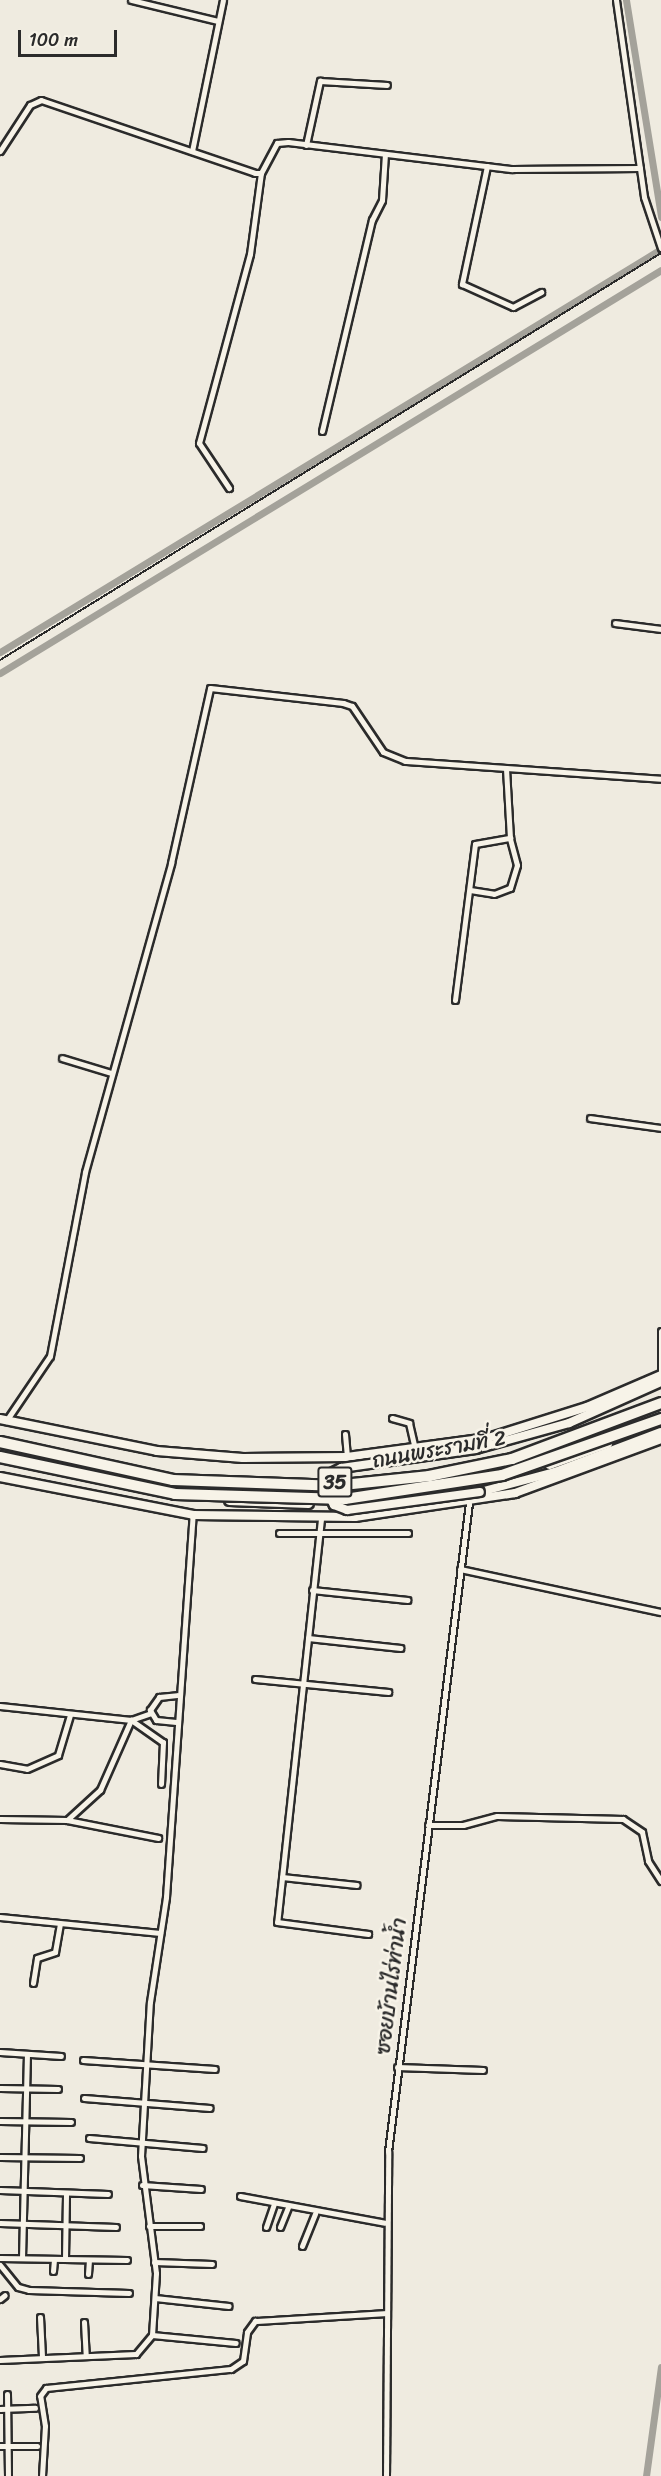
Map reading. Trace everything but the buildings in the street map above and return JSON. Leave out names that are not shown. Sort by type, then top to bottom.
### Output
[{"type":"highway","name":"ถนนพระรามที่ 2","points":[[1,1439],[183,1477],[282,1484],[355,1481],[524,1452],[661,1397]]},
{"type":"highway","points":[[1,1439],[173,1480],[333,1486],[429,1476],[512,1459],[661,1403]]},
{"type":"highway","points":[[0,1458],[175,1494],[345,1499],[502,1475],[661,1419]]},
{"type":"main road","name":"ถนนพระรามที่ 2","points":[[3,1420],[157,1451],[243,1458],[347,1457],[415,1448],[520,1429],[661,1375]]},
{"type":"main road","points":[[661,1382],[568,1423],[476,1449],[341,1468],[331,1473],[326,1490],[334,1505],[347,1510],[480,1492],[555,1472],[661,1432]]},
{"type":"main road","name":"35","points":[[0,1477],[193,1515],[321,1519],[469,1503],[560,1479],[661,1439]]},
{"type":"street","points":[[131,0],[218,21]]},
{"type":"street","points":[[193,146],[223,0]]},
{"type":"street","points":[[616,0],[640,168],[661,248]]},
{"type":"street","points":[[307,139],[320,81],[387,85]]},
{"type":"street","points":[[0,152],[30,105],[41,100],[193,146],[261,173]]},
{"type":"street","points":[[229,488],[199,443],[250,254],[261,173],[277,143],[307,139],[385,154],[487,166],[640,168]]},
{"type":"street","points":[[322,431],[372,220],[382,200],[385,154]]},
{"type":"street","points":[[487,166],[462,284],[513,307],[541,292]]},
{"type":"street","points":[[615,624],[661,629]]},
{"type":"street","points":[[3,1420],[50,1356],[85,1172],[171,863],[210,688],[351,706],[371,740],[399,760],[661,779]]},
{"type":"street","points":[[470,890],[494,894],[510,888],[517,865],[510,838],[507,768]]},
{"type":"street","points":[[455,1000],[475,844],[510,838]]},
{"type":"street","points":[[62,1058],[111,1072]]},
{"type":"street","points":[[590,1118],[661,1128]]},
{"type":"street","points":[[661,1331],[661,1375]]},
{"type":"street","points":[[392,1418],[409,1423],[415,1448]]},
{"type":"street","points":[[345,1434],[347,1457]]},
{"type":"street","name":"ซอยบ้านไร่ท่าน้ำ","points":[[386,2476],[385,2223],[397,2067],[469,1503]]},
{"type":"street","points":[[0,2360],[128,2354],[143,2351],[152,2335],[154,2262],[142,2186],[142,2143],[193,1515]]},
{"type":"street","points":[[321,1519],[282,1877],[279,1924],[368,1934]]},
{"type":"street","points":[[279,1533],[408,1533]]},
{"type":"street","points":[[460,1569],[661,1612]]},
{"type":"street","points":[[312,1590],[407,1600]]},
{"type":"street","points":[[308,1638],[400,1648]]},
{"type":"street","points":[[255,1679],[388,1692]]},
{"type":"street","points":[[0,1706],[131,1720],[151,1713],[159,1697],[177,1695]]},
{"type":"street","points":[[151,1713],[161,1722],[176,1722]]},
{"type":"street","points":[[0,1764],[27,1769],[58,1755],[70,1715]]},
{"type":"street","points":[[131,1720],[163,1742],[161,1784]]},
{"type":"street","points":[[67,1820],[100,1790],[131,1720]]},
{"type":"street","points":[[428,1825],[463,1825],[497,1816],[623,1819],[642,1832],[648,1861],[661,1881]]},
{"type":"street","points":[[0,1819],[67,1820],[158,1838]]},
{"type":"street","points":[[282,1877],[357,1885]]},
{"type":"street","points":[[0,1917],[160,1934]]},
{"type":"street","points":[[33,1983],[37,1958],[55,1952],[60,1924]]},
{"type":"street","points":[[0,2052],[61,2056]]},
{"type":"street","points":[[22,2258],[24,2088],[27,2054]]},
{"type":"street","points":[[83,2060],[215,2069]]},
{"type":"street","points":[[397,2067],[483,2070]]},
{"type":"street","points":[[0,2088],[58,2089]]},
{"type":"street","points":[[84,2098],[210,2108]]},
{"type":"street","points":[[0,2121],[71,2122]]},
{"type":"street","points":[[89,2138],[203,2148]]},
{"type":"street","points":[[0,2157],[80,2158]]},
{"type":"street","points":[[142,2186],[201,2189]]},
{"type":"street","points":[[0,2190],[108,2194]]},
{"type":"street","points":[[65,2259],[66,2193]]},
{"type":"street","points":[[240,2196],[315,2213],[385,2223]]},
{"type":"street","points":[[266,2227],[274,2204]]},
{"type":"street","points":[[280,2227],[288,2207]]},
{"type":"street","points":[[302,2247],[315,2213]]},
{"type":"street","points":[[0,2223],[116,2227]]},
{"type":"street","points":[[149,2226],[200,2226]]},
{"type":"street","points":[[0,2258],[127,2260]]},
{"type":"street","points":[[53,2271],[54,2259]]},
{"type":"street","points":[[88,2274],[89,2260]]},
{"type":"street","points":[[154,2262],[212,2264]]},
{"type":"street","points":[[0,2265],[18,2287],[29,2290],[129,2293]]},
{"type":"street","points":[[154,2298],[229,2306]]},
{"type":"street","points":[[42,2476],[45,2426],[40,2396],[46,2388],[231,2368],[243,2361],[247,2332],[255,2321],[385,2313]]},
{"type":"street","points":[[40,2317],[42,2357]]},
{"type":"street","points":[[84,2322],[86,2355]]},
{"type":"street","points":[[152,2335],[236,2343]]},
{"type":"street","points":[[7,2394],[3,2409],[8,2446],[8,2476]]},
{"type":"street","points":[[3,2409],[35,2408]]},
{"type":"street","points":[[0,2446],[37,2446]]},
{"type":"waterway","points":[[626,0],[661,217]]},
{"type":"waterway","points":[[0,652],[661,249]]},
{"type":"waterway","points":[[0,673],[661,270]]},
{"type":"waterway","points":[[646,2476],[661,2367]]},
{"type":"railway","points":[[0,660],[661,253]]}]
